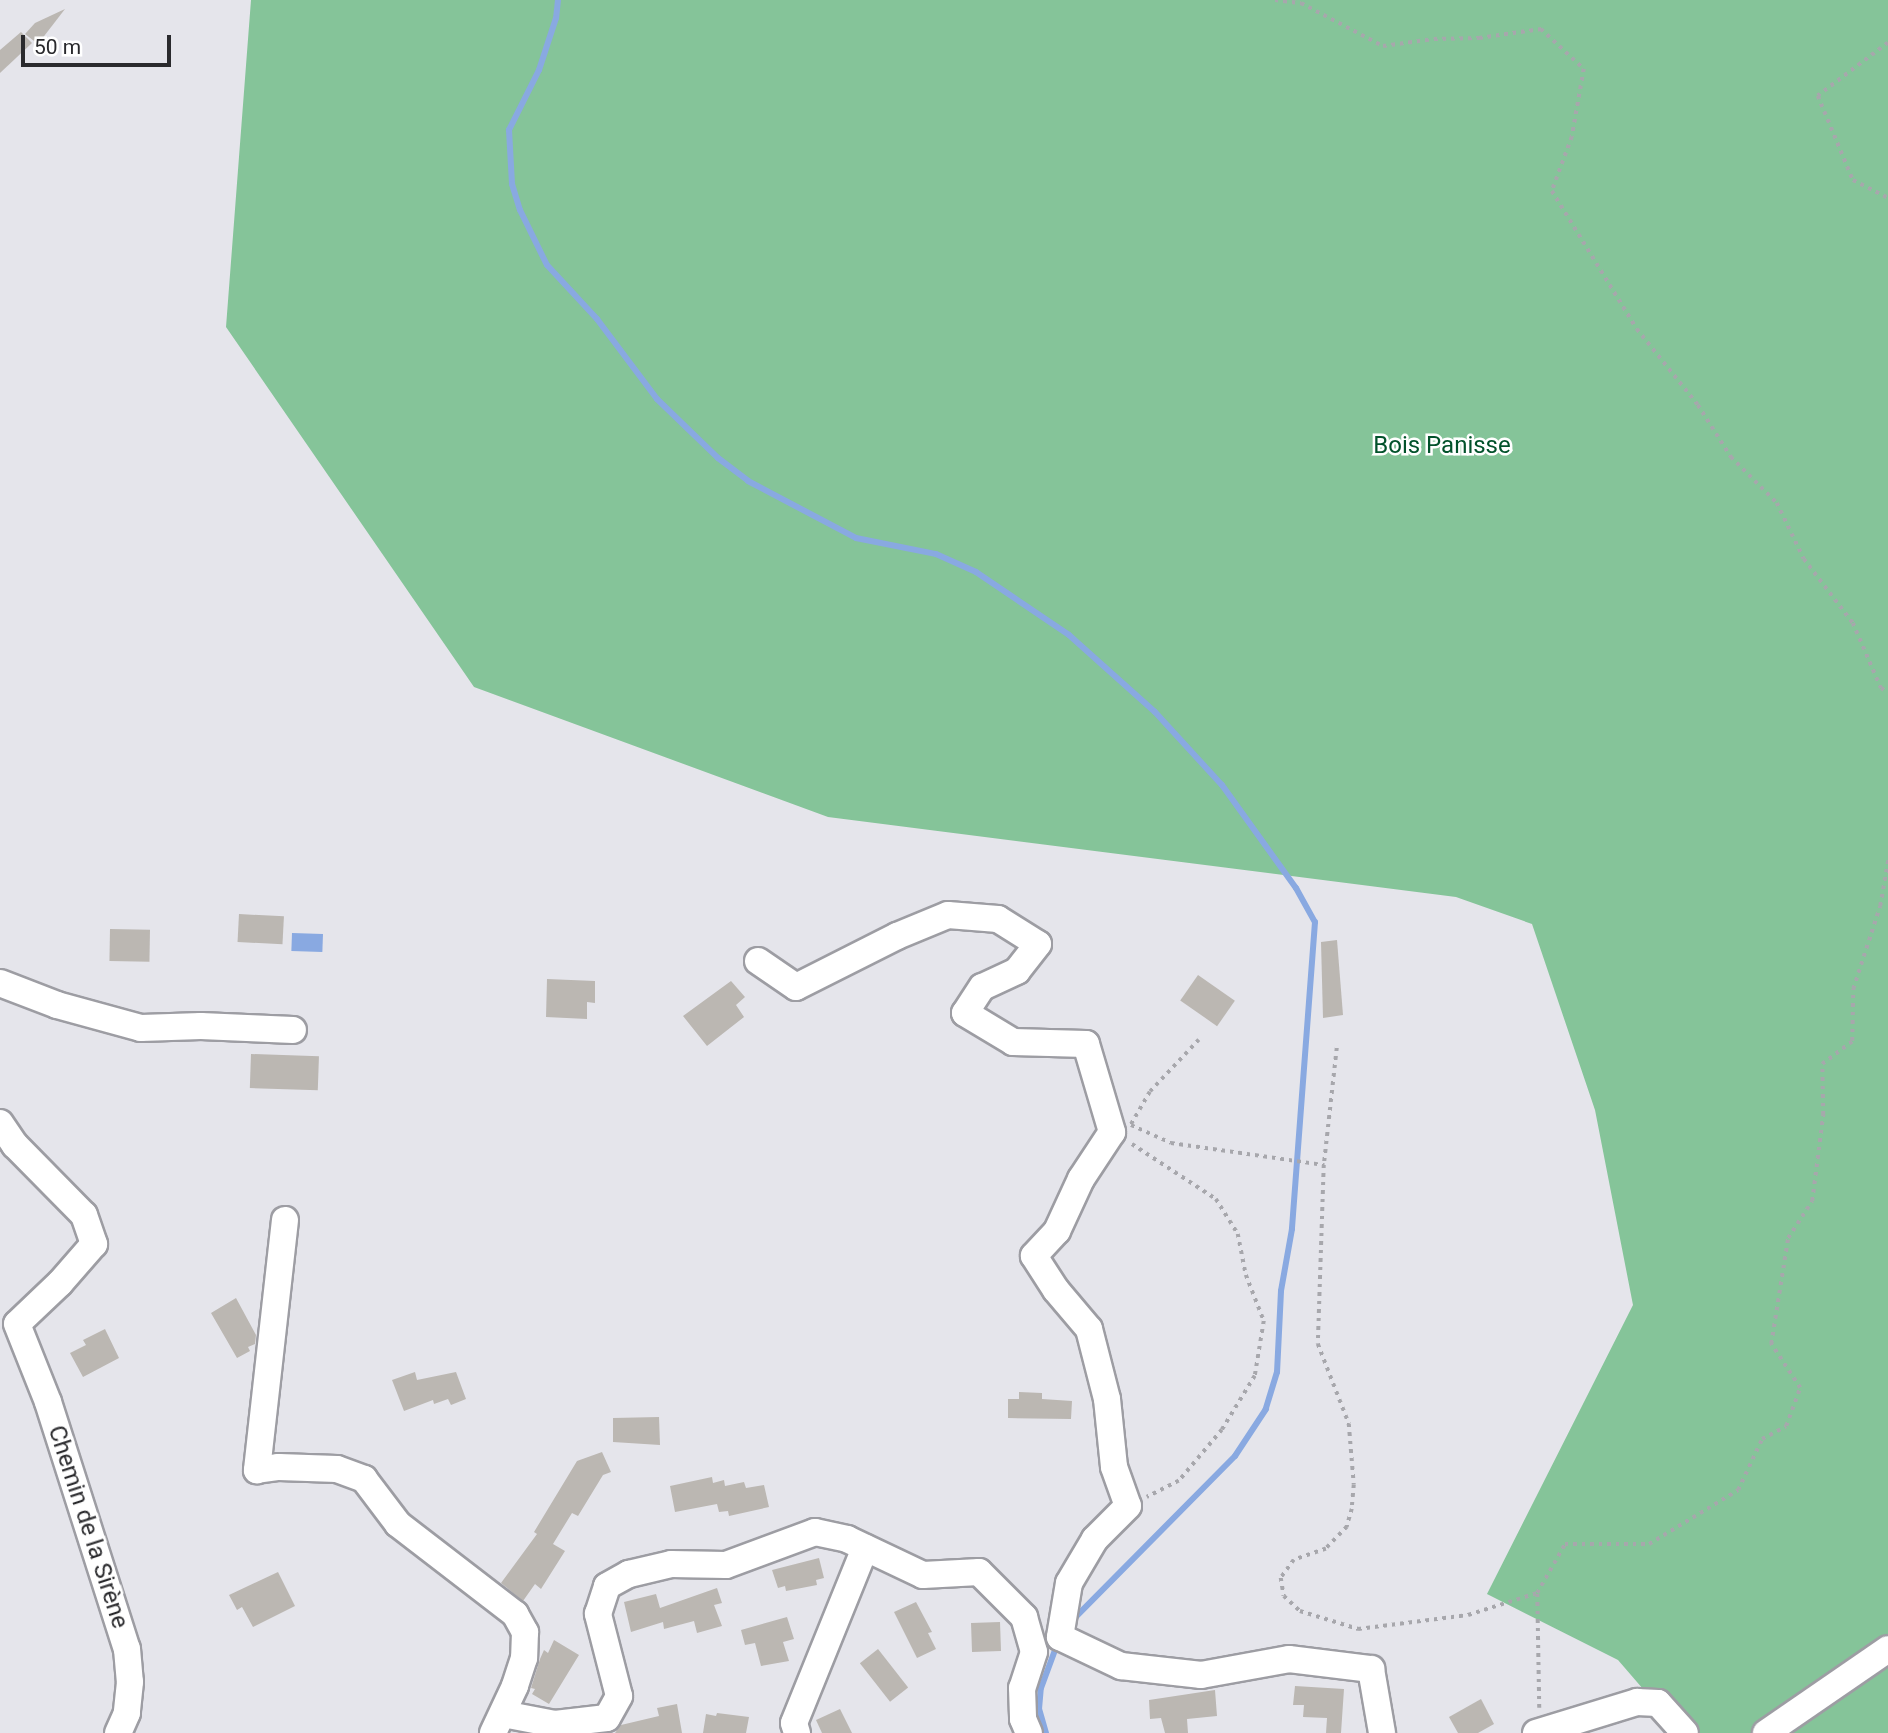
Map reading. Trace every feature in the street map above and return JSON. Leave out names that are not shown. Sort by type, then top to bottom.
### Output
[{"type":"street","points":[[758,961],[796,987],[897,936],[948,915],[998,919],[1038,944],[1017,971],[982,987],[965,1013],[1013,1042],[1086,1044],[1112,1132],[1081,1180],[1057,1231],[1034,1256],[1056,1290],[1089,1329],[1107,1399],[1114,1467],[1128,1506],[1095,1539],[1069,1583],[1060,1637],[1121,1666],[1201,1675],[1289,1659],[1371,1669],[1382,1733]]},
{"type":"street","points":[[0,983],[57,1004],[141,1028],[201,1026],[293,1030]]},
{"type":"street","name":"Chemin de la Sirène","points":[[0,1123],[15,1145],[84,1215],[94,1244],[60,1283],[9,1327],[52,1415],[127,1650],[131,1682],[127,1713],[118,1733]]},
{"type":"street","points":[[285,1220],[257,1470],[279,1467],[337,1469],[364,1479],[398,1524],[515,1614],[525,1632],[524,1658],[498,1724],[555,1724],[607,1718],[619,1696],[598,1614],[607,1586],[629,1574],[671,1564],[726,1565],[815,1532],[847,1539],[923,1574],[979,1572],[1024,1617],[1034,1652],[1022,1688],[1023,1718],[1029,1733]]},
{"type":"street","points":[[797,1733],[794,1723],[865,1548]]},
{"type":"street","points":[[1766,1733],[1888,1649]]},
{"type":"street","points":[[1537,1732],[1637,1702],[1658,1703],[1685,1733]]},
{"type":"path","points":[[1275,0],[1301,3],[1383,46],[1434,39],[1479,38],[1541,29],[1584,69],[1572,137],[1552,191],[1637,329],[1698,405],[1731,457],[1777,503],[1804,559],[1853,622],[1881,688],[1888,692]]},
{"type":"path","points":[[1888,43],[1818,96],[1853,180],[1888,198]]},
{"type":"path","points":[[1537,1732],[1537,1593],[1565,1544],[1649,1544],[1738,1490],[1762,1438],[1786,1426],[1800,1388],[1771,1344],[1787,1238],[1812,1201],[1824,1115],[1822,1064],[1852,1041],[1853,989],[1880,906],[1888,860]]},
{"type":"path","points":[[1199,1040],[1150,1092],[1131,1125],[1171,1143],[1324,1165]]},
{"type":"path","points":[[1337,1048],[1324,1165],[1318,1345],[1349,1424],[1354,1485],[1352,1509],[1347,1527],[1326,1549],[1294,1560],[1281,1578],[1284,1596],[1300,1611],[1357,1629],[1468,1615],[1537,1593]]},
{"type":"path","points":[[1112,1132],[1216,1199],[1238,1234],[1245,1275],[1264,1321],[1255,1376],[1222,1430],[1178,1481],[1128,1506]]},
{"type":"green space","name":"Bois Panisse","points":[[251,0],[1888,0],[1888,1733],[1681,1733],[1618,1660],[1487,1594],[1633,1305],[1595,1110],[1532,924],[1456,897],[828,817],[474,687],[226,327]]},
{"type":"water","points":[[292,933],[323,934],[322,952],[291,951]]},
{"type":"building","points":[[65,9],[38,44],[25,34],[35,23]]},
{"type":"building","points":[[21,32],[32,43],[0,73],[0,50]]},
{"type":"building","points":[[239,914],[284,916],[282,944],[238,942]]},
{"type":"building","points":[[110,929],[150,930],[149,962],[109,961]]},
{"type":"building","points":[[1337,940],[1343,1015],[1323,1018],[1321,942]]},
{"type":"building","points":[[1198,975],[1235,1001],[1217,1026],[1180,1000]]},
{"type":"building","points":[[547,979],[595,981],[595,1003],[587,1002],[587,1019],[546,1017]]},
{"type":"building","points":[[731,981],[745,997],[736,1005],[744,1017],[707,1046],[683,1016]]},
{"type":"building","points":[[251,1054],[319,1056],[318,1090],[250,1088]]},
{"type":"building","points":[[236,1298],[256,1335],[255,1344],[248,1347],[250,1351],[237,1358],[211,1313]]},
{"type":"building","points":[[105,1329],[119,1358],[83,1377],[70,1353],[86,1345],[83,1340]]},
{"type":"building","points":[[415,1372],[417,1380],[456,1372],[466,1399],[451,1405],[448,1399],[434,1404],[433,1400],[404,1411],[392,1380]]},
{"type":"building","points":[[1019,1392],[1042,1393],[1042,1399],[1072,1401],[1071,1419],[1008,1418],[1008,1399],[1019,1399]]},
{"type":"building","points":[[659,1417],[660,1445],[613,1442],[613,1418]]},
{"type":"building","points":[[602,1452],[611,1472],[603,1475],[578,1516],[572,1513],[553,1544],[565,1551],[541,1589],[535,1584],[523,1601],[501,1583],[537,1534],[534,1532],[577,1461]]},
{"type":"building","points":[[712,1477],[713,1483],[724,1480],[725,1486],[744,1482],[746,1488],[764,1485],[769,1507],[729,1516],[728,1511],[719,1512],[717,1504],[675,1512],[670,1486]]},
{"type":"building","points":[[819,1558],[824,1578],[816,1580],[817,1585],[786,1591],[785,1586],[778,1588],[772,1570]]},
{"type":"building","points":[[278,1572],[295,1606],[253,1627],[242,1607],[237,1610],[229,1595]]},
{"type":"building","points":[[717,1588],[722,1603],[714,1605],[722,1626],[697,1633],[694,1621],[664,1629],[663,1622],[631,1632],[624,1602],[656,1594],[660,1608]]},
{"type":"building","points":[[916,1602],[932,1632],[928,1633],[936,1649],[917,1658],[894,1612]]},
{"type":"building","points":[[787,1617],[794,1639],[783,1642],[789,1661],[761,1666],[755,1643],[745,1645],[741,1630]]},
{"type":"building","points":[[1000,1622],[1001,1651],[972,1652],[971,1623]]},
{"type":"building","points":[[554,1640],[579,1655],[549,1704],[532,1694],[535,1689],[531,1688],[544,1650],[548,1653]]},
{"type":"building","points":[[878,1649],[908,1688],[890,1702],[860,1663]]},
{"type":"building","points":[[1295,1686],[1344,1689],[1341,1733],[1326,1733],[1327,1718],[1303,1717],[1304,1705],[1293,1705]]},
{"type":"building","points":[[1215,1690],[1217,1716],[1187,1719],[1188,1733],[1165,1733],[1161,1718],[1150,1719],[1149,1700]]},
{"type":"building","points":[[1481,1699],[1494,1724],[1478,1733],[1458,1733],[1449,1717]]},
{"type":"building","points":[[677,1704],[682,1733],[615,1733],[621,1725],[659,1716],[657,1708]]},
{"type":"building","points":[[840,1709],[852,1733],[822,1733],[816,1720]]},
{"type":"building","points":[[717,1713],[749,1717],[746,1733],[703,1733],[706,1714],[716,1716]]},
{"type":"waterway","points":[[558,0],[556,18],[539,70],[509,130],[512,184],[520,210],[547,265],[597,319],[657,399],[718,458],[748,481],[856,538],[936,554],[976,572],[1069,635],[1155,712],[1222,785],[1296,888],[1315,922],[1292,1229],[1281,1291],[1277,1372],[1266,1409],[1235,1456],[1072,1621]]},
{"type":"waterway","points":[[1046,1733],[1039,1709],[1041,1688],[1058,1642]]}]
